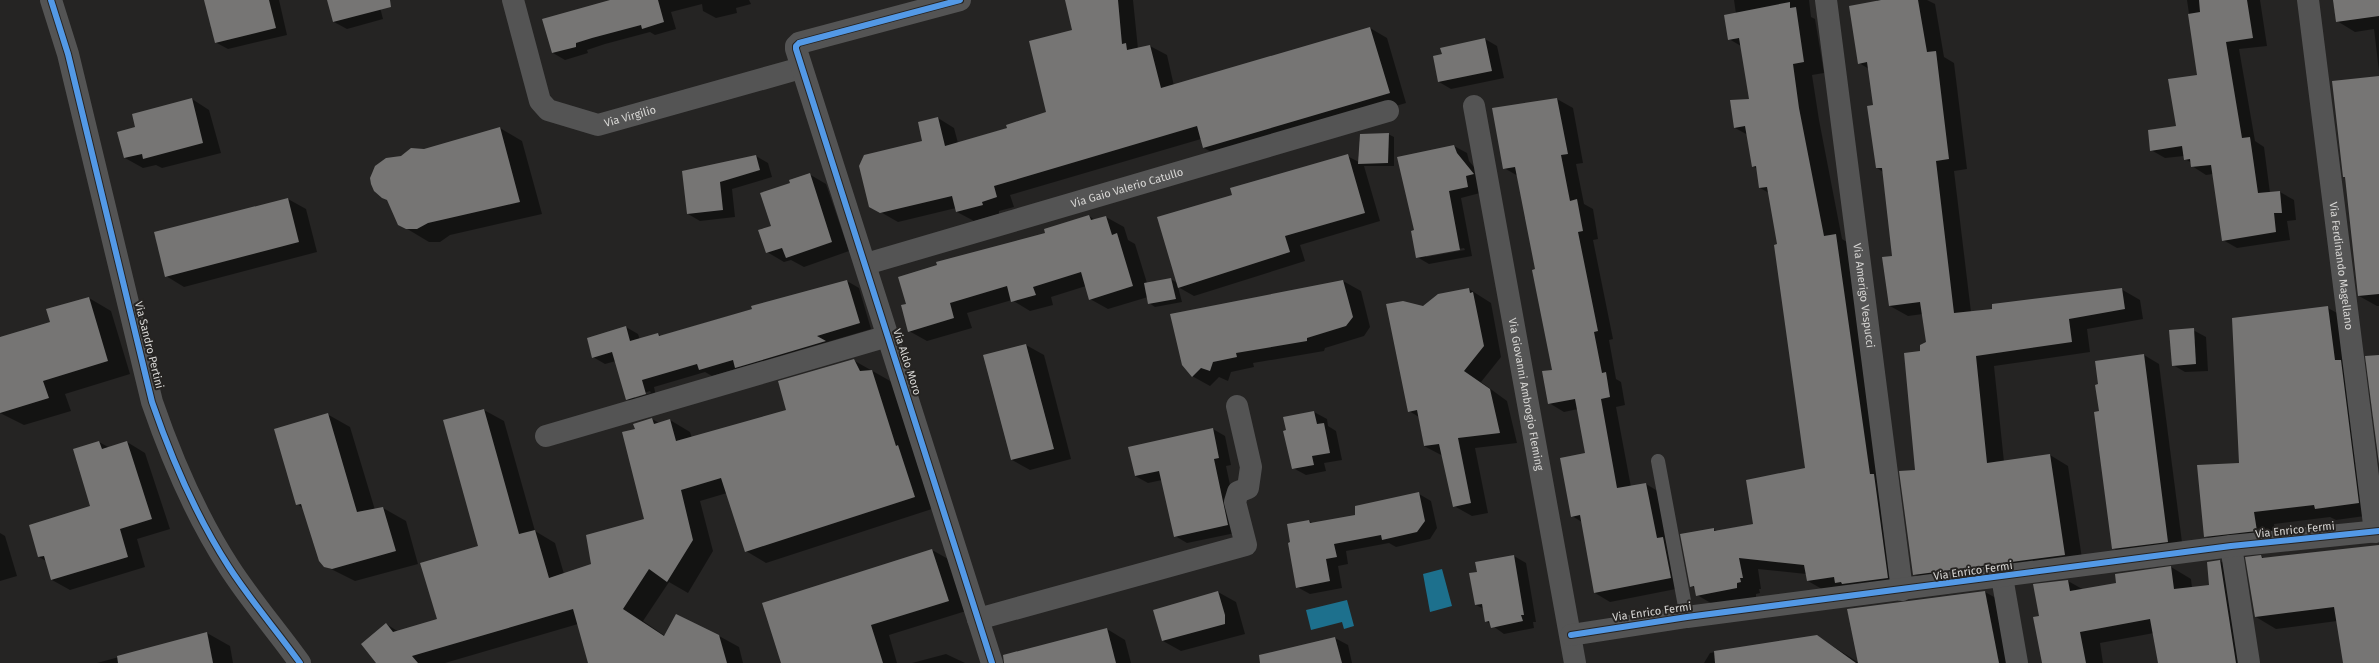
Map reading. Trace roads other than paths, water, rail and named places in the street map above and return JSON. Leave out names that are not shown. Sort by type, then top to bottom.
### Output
[{"type":"street","name":"Via Sandro Pertini","points":[[51,0],[68,54],[152,402],[164,436],[204,523],[230,568],[300,663]]},
{"type":"street","name":"Via Virgilio","points":[[513,0],[540,101],[548,110],[598,125],[801,68]]},
{"type":"street","name":"Via Aldo Moro","points":[[960,0],[799,43],[796,46],[796,49],[866,264],[992,663]]},
{"type":"street","name":"Via Amerigo Vespucci","points":[[1826,0],[1902,590]]},
{"type":"street","name":"Via Ferdinando Magellano","points":[[2308,0],[2377,532]]},
{"type":"street","name":"Via Gaio Valerio Catullo","points":[[866,264],[1388,111]]},
{"type":"street","name":"Via Giovanni Ambrogio Fleming","points":[[1476,115],[1575,663]]},
{"type":"street","points":[[546,436],[888,336]]},
{"type":"street","points":[[978,619],[1246,545],[1235,502],[1238,492],[1248,488],[1251,467],[1237,406]]},
{"type":"street","name":"Via Enrico Fermi","points":[[1570,635],[1687,617],[2231,546],[2377,532]]},
{"type":"street","points":[[2231,546],[2249,663]]},
{"type":"street","points":[[2002,577],[2017,663]]},
{"type":"lane","name":"Via Enrico Fermi","points":[[1658,461],[1687,617]]},
{"type":"water","points":[[1442,569],[1452,606],[1430,612],[1423,574]]},
{"type":"water","points":[[1347,600],[1354,626],[1344,629],[1342,622],[1311,630],[1306,610]]}]
